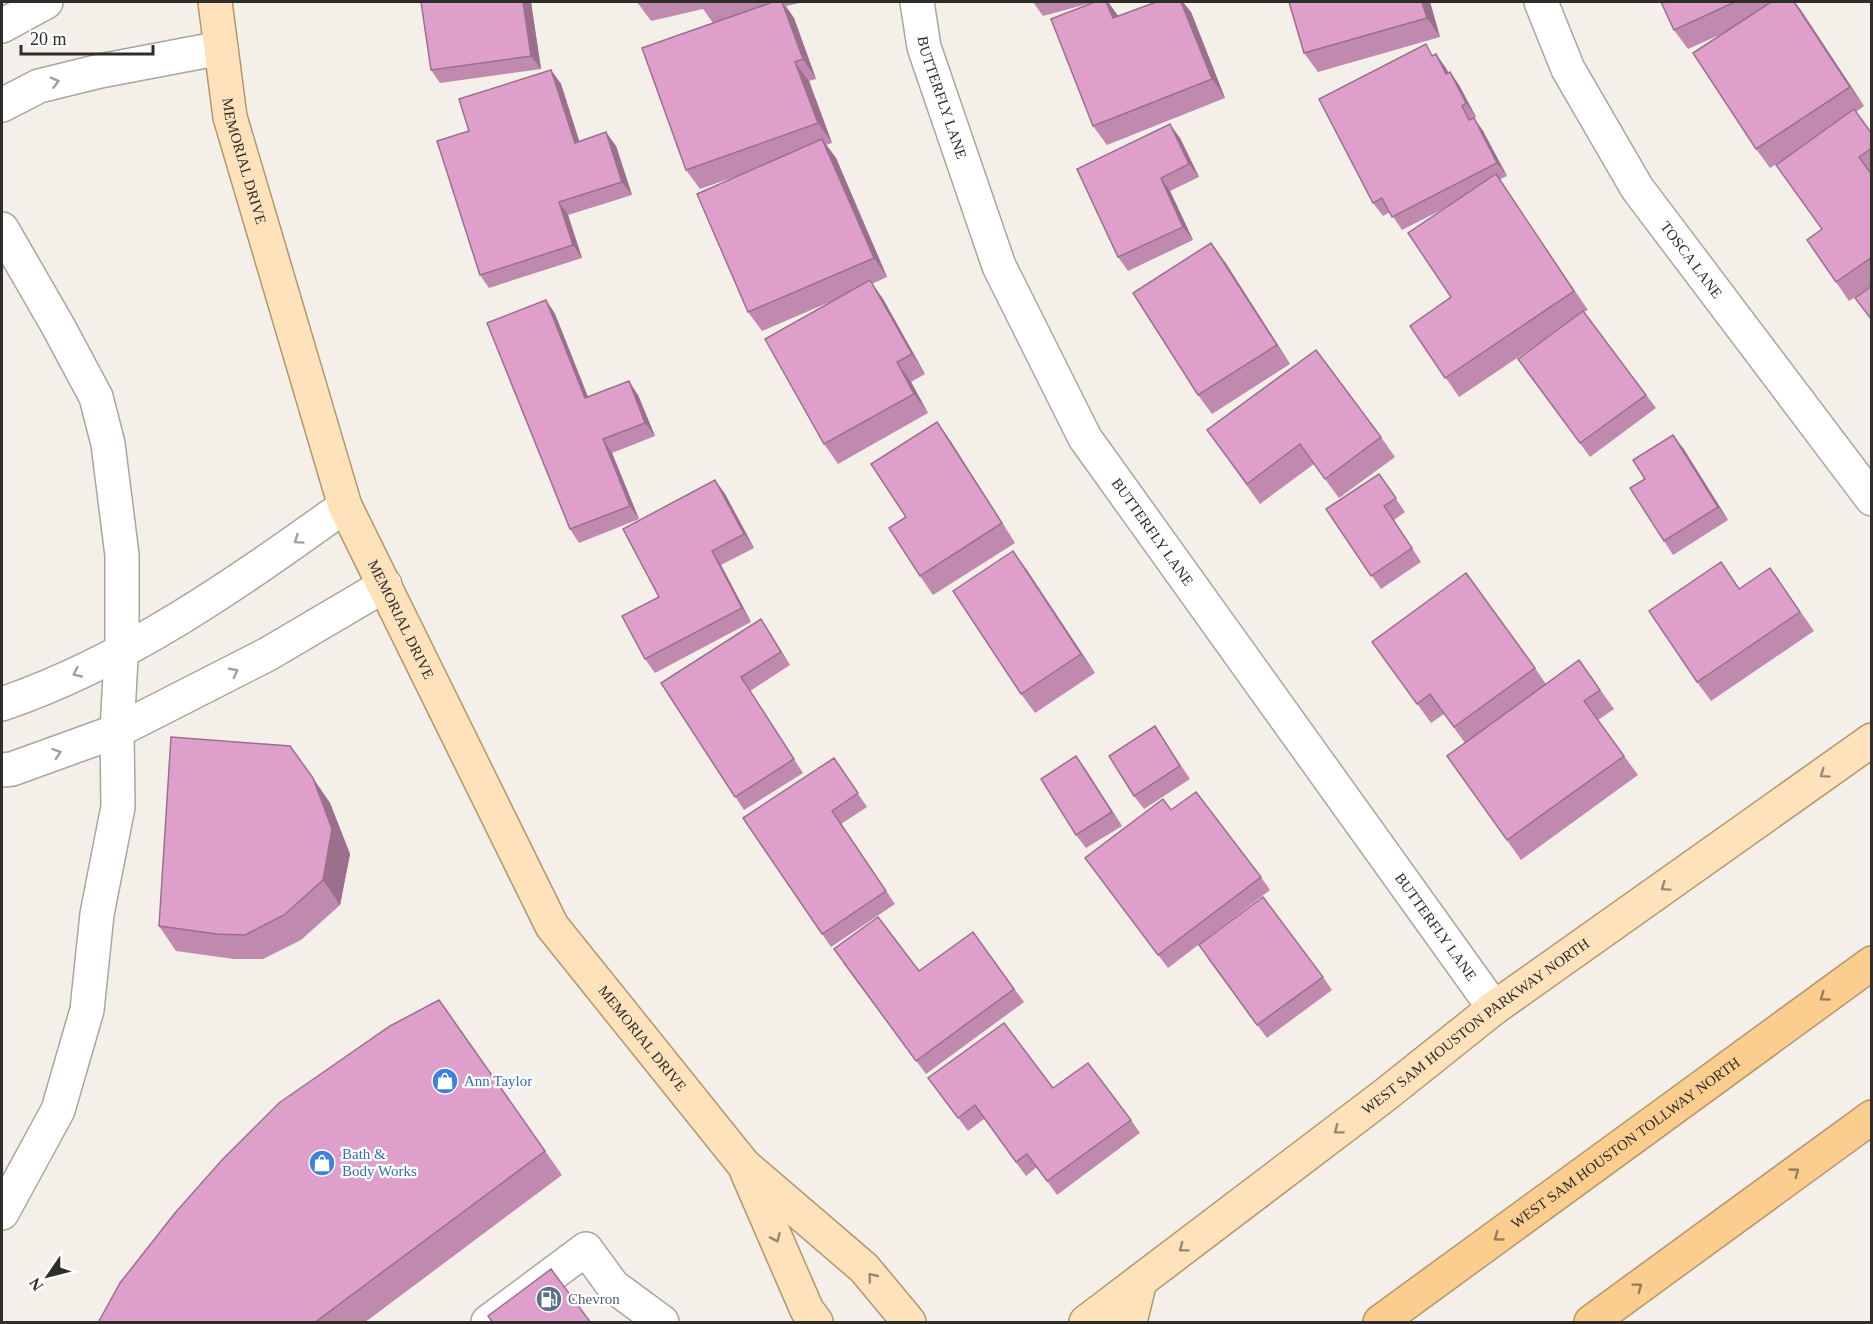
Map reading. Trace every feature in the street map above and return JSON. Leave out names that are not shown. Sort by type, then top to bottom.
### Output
[{"type":"highway","name":"WEST SAM HOUSTON TOLLWAY NORTH","points":[[1380,1323],[1872,963]]},
{"type":"highway","points":[[1591,1323],[1872,1116]]},
{"type":"main road","name":"MEMORIAL DRIVE","points":[[215,2],[230,117],[345,506],[552,926],[744,1165],[864,1268],[909,1323]]},
{"type":"main road","name":"WEST SAM HOUSTON PARKWAY NORTH","points":[[1086,1323],[1385,1095],[1494,1008],[1872,740]]},
{"type":"main road","name":"MEMORIAL DRIVE","points":[[744,1165],[807,1310],[816,1323]]},
{"type":"main road","points":[[1130,1323],[1140,1281]]},
{"type":"street","points":[[2,26],[46,2]]},
{"type":"street","name":"BUTTERFLY LANE","points":[[917,2],[924,47],[999,266],[1085,438],[1494,1008]]},
{"type":"street","name":"TOSCA LANE","points":[[1540,2],[1568,69],[1637,188],[1872,500]]},
{"type":"street","points":[[2,105],[39,86],[100,71],[221,48]]},
{"type":"street","points":[[2,229],[96,397],[108,444],[122,555],[117,731],[118,807],[97,914],[87,1010],[58,1110],[2,1213]]},
{"type":"street","points":[[2,704],[38,692],[121,652],[222,594],[345,506]]},
{"type":"street","points":[[2,770],[12,769],[117,731],[268,654],[385,585]]},
{"type":"street","points":[[488,1323],[586,1249],[613,1286],[662,1323]]},
{"type":"building","points":[[421,2],[523,2],[531,56],[431,70]]},
{"type":"building","points":[[773,2],[782,2],[803,59],[795,62],[818,123],[686,170],[642,48]]},
{"type":"building","points":[[1095,2],[1106,2],[1113,18],[1156,2],[1181,2],[1212,79],[1093,126],[1051,19]]},
{"type":"building","points":[[1289,2],[1422,2],[1427,18],[1304,53]]},
{"type":"building","points":[[1661,2],[1735,2],[1674,30]]},
{"type":"building","points":[[1771,2],[1794,2],[1850,87],[1756,149],[1693,53]]},
{"type":"building","points":[[1426,44],[1432,56],[1436,54],[1446,74],[1450,72],[1466,103],[1462,106],[1469,120],[1474,118],[1497,163],[1392,217],[1382,198],[1373,203],[1319,99]]},
{"type":"building","points":[[551,70],[575,143],[606,132],[622,182],[559,202],[573,245],[480,275],[437,141],[469,131],[459,99]]},
{"type":"building","points":[[1854,109],[1872,134],[1872,148],[1859,157],[1872,175],[1872,257],[1836,282],[1807,240],[1822,229],[1776,165]]},
{"type":"building","points":[[1170,124],[1189,164],[1161,178],[1183,227],[1118,257],[1077,169]]},
{"type":"building","points":[[822,139],[874,258],[748,312],[697,194]]},
{"type":"building","points":[[1496,174],[1574,291],[1445,378],[1410,326],[1451,297],[1408,233]]},
{"type":"building","points":[[1211,243],[1277,345],[1198,395],[1133,293]]},
{"type":"building","points":[[870,280],[912,354],[897,362],[914,394],[824,444],[765,339]]},
{"type":"building","points":[[1872,286],[1872,320],[1855,298]]},
{"type":"building","points":[[546,300],[585,398],[629,381],[645,423],[603,439],[630,506],[570,529],[487,323]]},
{"type":"building","points":[[1583,311],[1646,395],[1580,443],[1518,359]]},
{"type":"building","points":[[1316,350],[1381,437],[1325,479],[1300,444],[1247,484],[1207,430]]},
{"type":"building","points":[[937,422],[1002,523],[920,576],[889,528],[906,517],[871,464]]},
{"type":"building","points":[[1673,435],[1718,507],[1664,541],[1630,488],[1645,479],[1633,460]]},
{"type":"building","points":[[1379,474],[1396,498],[1384,506],[1412,548],[1371,576],[1326,509]]},
{"type":"building","points":[[715,480],[744,534],[712,551],[742,608],[645,659],[622,616],[659,597],[623,529]]},
{"type":"building","points":[[1013,551],[1081,654],[1021,694],[953,591]]},
{"type":"building","points":[[1721,562],[1739,589],[1770,568],[1800,612],[1697,682],[1649,611]]},
{"type":"building","points":[[1466,573],[1535,668],[1454,727],[1430,694],[1417,704],[1372,642]]},
{"type":"building","points":[[761,619],[781,652],[741,677],[794,759],[735,797],[661,683]]},
{"type":"building","points":[[1579,660],[1600,690],[1584,701],[1624,756],[1507,840],[1447,756]]},
{"type":"building","points":[[1155,726],[1180,766],[1134,796],[1109,756]]},
{"type":"building","points":[[171,737],[290,746],[313,778],[332,829],[323,880],[284,915],[245,935],[217,934],[159,926]]},
{"type":"building","points":[[1076,756],[1112,812],[1076,835],[1041,779]]},
{"type":"building","points":[[834,758],[858,793],[832,811],[886,891],[822,934],[743,818]]},
{"type":"building","points":[[1196,792],[1261,877],[1158,955],[1085,858],[1163,799],[1171,810]]},
{"type":"building","points":[[1263,897],[1323,977],[1257,1025],[1199,945]]},
{"type":"building","points":[[878,917],[919,971],[973,932],[1014,989],[916,1061],[834,949]]},
{"type":"building","points":[[439,1000],[545,1151],[314,1323],[98,1323],[120,1283],[175,1213],[222,1160],[279,1103],[390,1026]]},
{"type":"building","points":[[1004,1023],[1053,1088],[1088,1063],[1131,1120],[1047,1181],[1027,1154],[1016,1162],[975,1105],[958,1118],[928,1078]]},
{"type":"building","name":"Chevron","points":[[551,1269],[591,1323],[493,1323],[488,1316]]},
{"type":"place","name":"Ann Taylor","points":[[445,1081]]},
{"type":"place","name":"Bath & Body Works","points":[[322,1163]]},
{"type":"place","name":"Chevron","points":[[549,1299]]}]
